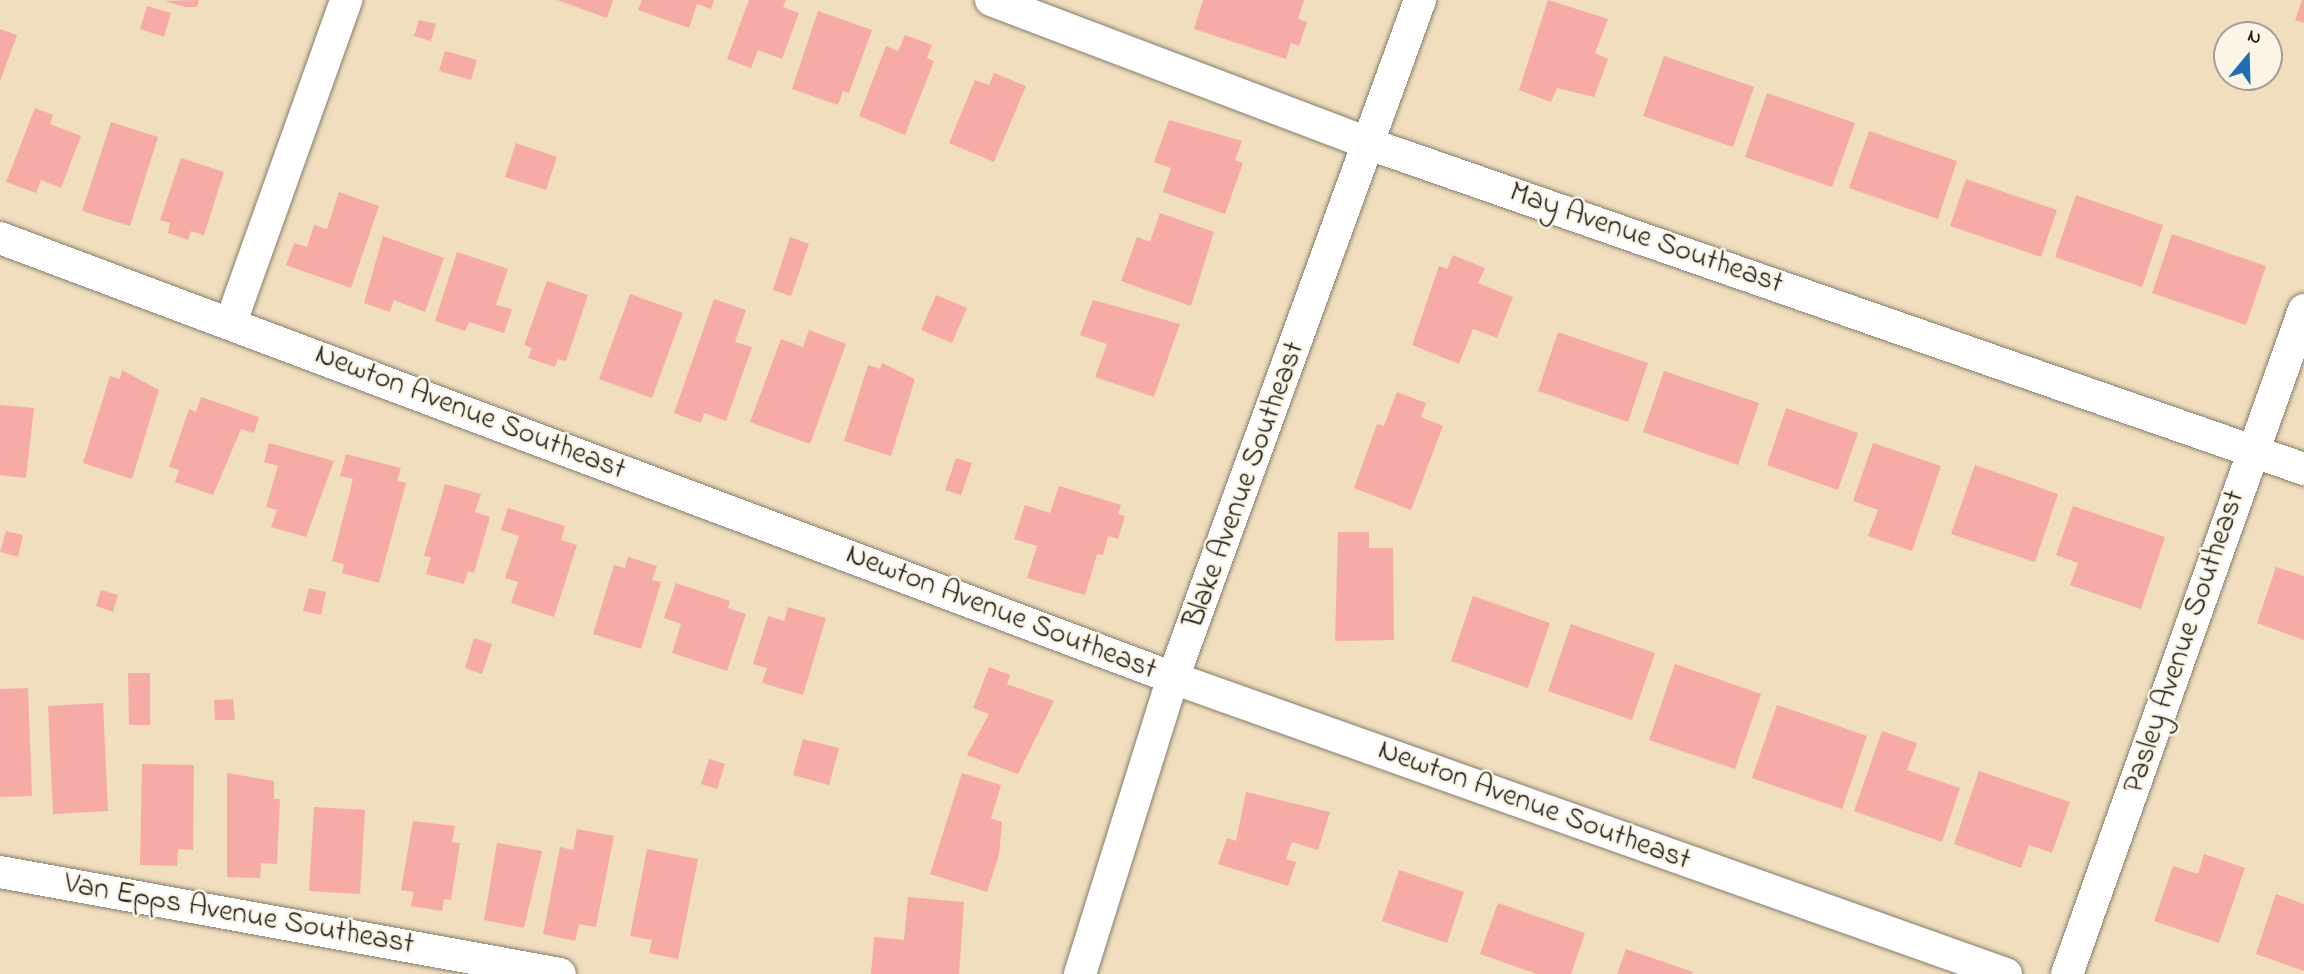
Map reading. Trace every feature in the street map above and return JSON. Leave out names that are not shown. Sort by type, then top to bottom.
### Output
[{"type":"street","points":[[231,322],[346,0]]},
{"type":"street","name":"May Avenue Southeast","points":[[991,0],[1372,145],[2304,469]]},
{"type":"street","name":"Blake Avenue Southeast","points":[[1080,974],[1173,678],[1372,145],[1420,0]]},
{"type":"street","name":"Newton Avenue Southeast","points":[[0,238],[231,322],[1173,678],[2006,974]]},
{"type":"street","name":"Pasley Avenue Southeast","points":[[2067,974],[2304,310]]},
{"type":"street","name":"Van Epps Avenue Southeast","points":[[0,872],[560,974]]},
{"type":"building","points":[[199,0],[197,7],[185,7],[164,1]]},
{"type":"building","points":[[557,0],[613,0],[607,18]]},
{"type":"building","points":[[642,0],[714,0],[711,9],[697,4],[689,28],[638,10]]},
{"type":"building","points":[[749,0],[786,0],[783,7],[799,13],[782,59],[758,50],[751,68],[727,59]]},
{"type":"building","points":[[1203,0],[1304,0],[1298,19],[1307,22],[1299,46],[1291,43],[1286,59],[1194,29]]},
{"type":"building","points":[[1548,0],[1608,19],[1595,53],[1608,59],[1594,97],[1557,88],[1551,102],[1519,90]]},
{"type":"building","points":[[2304,0],[2304,23],[2295,20]]},
{"type":"building","points":[[147,6],[171,13],[164,37],[140,29]]},
{"type":"building","points":[[818,11],[872,30],[849,93],[843,91],[838,105],[792,89]]},
{"type":"building","points":[[419,20],[436,24],[431,41],[414,36]]},
{"type":"building","points":[[0,29],[17,35],[0,81]]},
{"type":"building","points":[[905,35],[932,45],[927,58],[934,61],[905,135],[859,116],[886,46],[898,51]]},
{"type":"building","points":[[445,51],[477,60],[471,80],[439,71]]},
{"type":"building","points":[[1664,56],[1754,87],[1733,147],[1643,116]]},
{"type":"building","points":[[994,73],[1026,86],[994,162],[949,143],[975,80],[989,85]]},
{"type":"building","points":[[1767,93],[1855,123],[1832,187],[1745,157]]},
{"type":"building","points":[[35,108],[53,115],[50,124],[81,136],[61,188],[41,180],[36,193],[6,182]]},
{"type":"building","points":[[1169,120],[1242,141],[1235,160],[1243,163],[1225,214],[1163,192],[1171,168],[1154,162]]},
{"type":"building","points":[[111,122],[158,137],[130,226],[82,211]]},
{"type":"building","points":[[1869,131],[1957,161],[1938,219],[1849,188]]},
{"type":"building","points":[[516,143],[557,157],[546,190],[505,177]]},
{"type":"building","points":[[181,158],[224,172],[204,235],[191,231],[188,240],[168,233],[170,223],[160,220]]},
{"type":"building","points":[[1966,179],[2057,210],[2041,257],[1950,226]]},
{"type":"building","points":[[339,192],[379,206],[351,288],[286,265],[294,243],[307,247],[314,225],[327,229]]},
{"type":"building","points":[[2076,195],[2163,225],[2142,287],[2055,257]]},
{"type":"building","points":[[1160,213],[1214,232],[1191,306],[1121,281],[1137,237],[1150,242]]},
{"type":"building","points":[[2172,234],[2266,266],[2246,325],[2152,293]]},
{"type":"building","points":[[383,236],[444,258],[425,312],[394,300],[390,312],[364,303]]},
{"type":"building","points":[[790,237],[809,244],[791,296],[773,290]]},
{"type":"building","points":[[457,252],[508,269],[496,305],[512,309],[504,333],[469,322],[465,331],[435,321]]},
{"type":"building","points":[[1453,255],[1485,268],[1478,283],[1513,297],[1497,338],[1473,329],[1459,364],[1412,345],[1439,266],[1447,269]]},
{"type":"building","points":[[547,281],[588,295],[566,361],[558,359],[555,367],[528,358],[532,348],[524,345]]},
{"type":"building","points":[[630,294],[683,313],[652,398],[599,379]]},
{"type":"building","points":[[936,295],[967,308],[952,343],[921,330]]},
{"type":"building","points":[[714,299],[746,310],[735,342],[752,347],[726,421],[704,413],[701,423],[674,413]]},
{"type":"building","points":[[1093,300],[1180,324],[1154,397],[1095,377],[1107,344],[1080,335]]},
{"type":"building","points":[[809,330],[846,344],[810,444],[750,422],[781,339],[803,347]]},
{"type":"building","points":[[1558,332],[1648,363],[1628,422],[1538,391]]},
{"type":"building","points":[[882,363],[915,379],[891,456],[844,441],[868,365],[880,369]]},
{"type":"building","points":[[122,370],[159,390],[132,479],[83,463],[110,376],[120,379]]},
{"type":"building","points":[[1664,371],[1759,403],[1738,465],[1643,432]]},
{"type":"building","points":[[1397,392],[1426,403],[1421,417],[1443,426],[1411,510],[1354,488],[1377,424],[1384,426]]},
{"type":"building","points":[[201,397],[259,417],[254,433],[241,429],[213,495],[175,482],[179,470],[169,467],[189,409],[196,412]]},
{"type":"building","points":[[0,405],[34,408],[26,478],[0,475]]},
{"type":"building","points":[[1786,408],[1858,433],[1838,490],[1767,465]]},
{"type":"building","points":[[269,443],[334,461],[306,537],[271,527],[277,510],[266,507],[278,466],[264,462]]},
{"type":"building","points":[[1873,443],[1941,466],[1912,551],[1868,536],[1878,510],[1853,501]]},
{"type":"building","points":[[346,454],[401,468],[397,481],[406,483],[379,583],[342,573],[344,564],[332,561],[353,479],[340,476]]},
{"type":"building","points":[[956,458],[972,463],[961,495],[945,490]]},
{"type":"building","points":[[1975,465],[2058,494],[2035,562],[1951,534]]},
{"type":"building","points":[[445,484],[481,494],[475,512],[490,517],[474,573],[468,571],[464,584],[426,574],[431,557],[424,556]]},
{"type":"building","points":[[1059,486],[1121,505],[1118,514],[1125,516],[1118,539],[1108,536],[1103,555],[1097,554],[1085,595],[1027,578],[1037,546],[1014,539],[1025,505],[1050,513]]},
{"type":"building","points":[[2073,506],[2165,537],[2141,609],[2070,585],[2078,563],[2056,555]]},
{"type":"building","points":[[508,508],[565,526],[561,540],[577,545],[554,617],[511,603],[518,582],[505,578],[519,536],[501,530]]},
{"type":"building","points":[[6,531],[23,535],[18,557],[0,552]]},
{"type":"building","points":[[1338,532],[1369,532],[1369,548],[1393,548],[1394,640],[1335,641]]},
{"type":"building","points":[[628,557],[657,566],[652,580],[661,582],[641,649],[593,634],[614,565],[625,568]]},
{"type":"building","points":[[2276,567],[2304,576],[2304,640],[2257,623]]},
{"type":"building","points":[[676,583],[730,601],[728,608],[746,614],[727,671],[672,653],[681,624],[664,618]]},
{"type":"building","points":[[309,588],[326,592],[321,615],[303,611]]},
{"type":"building","points":[[101,590],[118,595],[113,612],[96,606]]},
{"type":"building","points":[[1473,596],[1550,623],[1528,688],[1451,661]]},
{"type":"building","points":[[788,607],[826,618],[803,695],[762,683],[767,668],[753,664],[768,616],[784,621]]},
{"type":"building","points":[[1571,624],[1655,653],[1632,720],[1548,691]]},
{"type":"building","points":[[474,638],[492,644],[482,674],[465,668]]},
{"type":"building","points":[[1675,664],[1761,694],[1735,769],[1649,740]]},
{"type":"building","points":[[989,667],[1010,675],[1007,684],[1054,701],[1018,774],[967,755],[989,714],[973,708]]},
{"type":"building","points":[[128,673],[150,673],[150,725],[129,725]]},
{"type":"building","points":[[28,688],[32,796],[0,797],[0,689]]},
{"type":"building","points":[[233,699],[235,720],[215,720],[214,700]]},
{"type":"building","points":[[103,703],[108,811],[53,814],[48,706]]},
{"type":"building","points":[[1777,705],[1867,736],[1842,809],[1752,778]]},
{"type":"building","points":[[1882,731],[1917,743],[1907,770],[1960,788],[1942,842],[1854,811]]},
{"type":"building","points":[[803,739],[839,748],[829,785],[793,775]]},
{"type":"building","points":[[709,759],[725,764],[717,789],[701,784]]},
{"type":"building","points":[[142,764],[194,765],[193,850],[178,849],[177,866],[140,865]]},
{"type":"building","points":[[1979,771],[2070,802],[2052,853],[2029,845],[2021,868],[1954,844]]},
{"type":"building","points":[[227,773],[274,781],[274,799],[280,799],[277,864],[261,863],[260,878],[227,877]]},
{"type":"building","points":[[962,773],[1001,785],[991,818],[1002,822],[999,855],[987,892],[930,874]]},
{"type":"building","points":[[1246,792],[1330,812],[1318,850],[1292,842],[1286,859],[1296,862],[1288,886],[1218,864],[1227,838],[1236,841]]},
{"type":"building","points":[[314,807],[365,810],[360,894],[309,891]]},
{"type":"building","points":[[413,821],[455,826],[452,842],[460,843],[451,900],[444,899],[442,911],[411,906],[414,892],[401,890]]},
{"type":"building","points":[[577,829],[614,836],[596,927],[579,924],[575,941],[543,934],[560,847],[573,850]]},
{"type":"building","points":[[497,843],[542,851],[524,928],[484,920]]},
{"type":"building","points":[[647,849],[698,859],[678,959],[649,953],[652,940],[630,936]]},
{"type":"building","points":[[2204,854],[2245,868],[2219,943],[2154,921],[2173,866],[2198,874]]},
{"type":"building","points":[[1399,870],[1464,892],[1447,943],[1382,921]]},
{"type":"building","points":[[2276,894],[2304,904],[2304,971],[2256,954]]},
{"type":"building","points":[[908,897],[964,902],[959,974],[871,974],[874,937],[904,940]]},
{"type":"building","points":[[1498,903],[1585,933],[1571,974],[1537,974],[1480,954]]},
{"type":"building","points":[[1626,949],[1693,972],[1617,974]]}]
